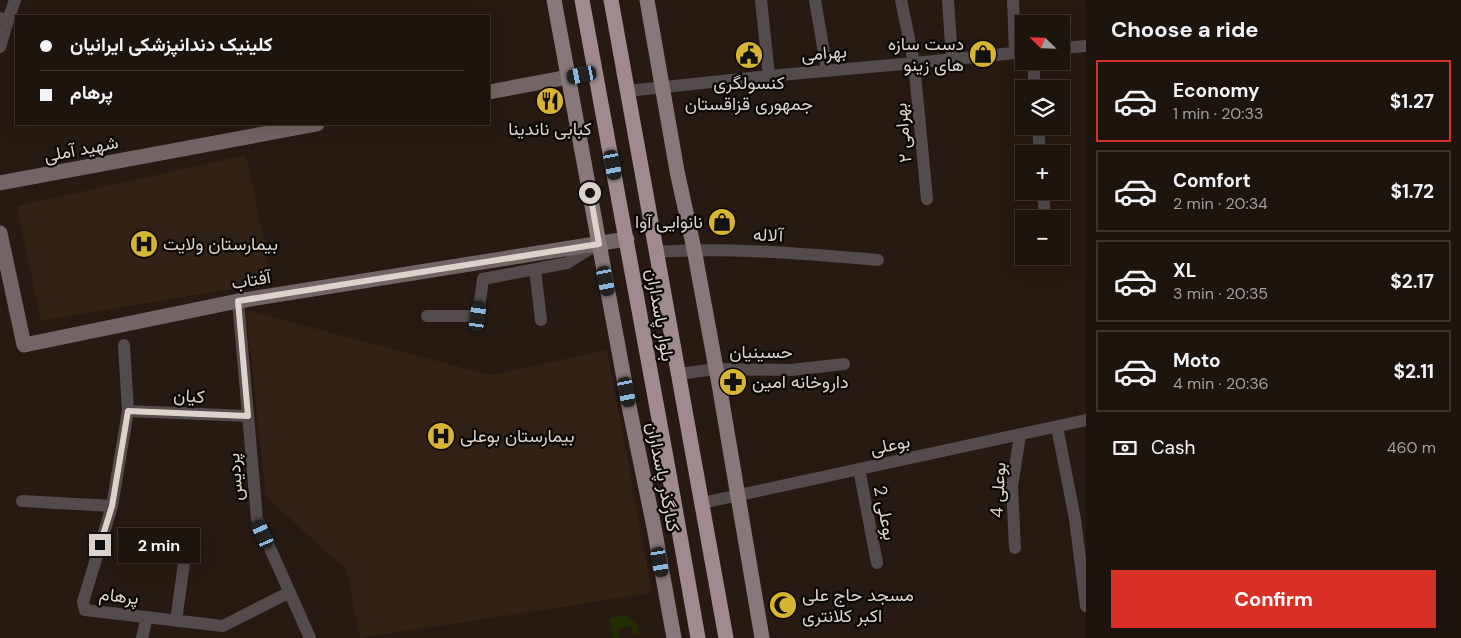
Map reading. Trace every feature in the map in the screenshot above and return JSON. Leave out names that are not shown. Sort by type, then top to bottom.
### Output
[{"type":"highway","name":"بلوار پاسداران","points":[[582,0],[698,638]]},
{"type":"highway","name":"بلوار پاسداران","points":[[611,0],[726,638]]},
{"type":"main road","name":"کنارگذر پاسداران","points":[[554,0],[674,638]]},
{"type":"main road","points":[[647,0],[716,369],[762,638]]},
{"type":"main road","points":[[490,92],[595,72]]},
{"type":"main road","name":"شهید آملی","points":[[0,183],[312,125]]},
{"type":"main road","name":"آفتاب","points":[[0,233],[24,345],[238,301],[626,239]]},
{"type":"street","points":[[0,47],[4,19],[15,0]]},
{"type":"street","points":[[761,0],[769,76]]},
{"type":"street","points":[[815,0],[827,70]]},
{"type":"street","name":"بهرامی ۲","points":[[901,0],[914,63],[927,199]]},
{"type":"street","points":[[948,0],[952,59]]},
{"type":"street","points":[[1013,0],[1015,17]]},
{"type":"street","points":[[1070,47],[1086,46]]},
{"type":"street","name":"بهرامی","points":[[627,91],[1015,52]]},
{"type":"street","points":[[427,316],[478,316],[483,279],[567,263],[599,244]]},
{"type":"street","name":"آلاله","points":[[656,252],[694,249],[878,260]]},
{"type":"street","points":[[535,269],[541,320]]},
{"type":"street","name":"پردیس","points":[[238,301],[257,519],[310,638]]},
{"type":"street","name":"پرهام","points":[[124,346],[128,411],[112,506],[83,602],[85,610],[176,621],[224,632],[290,592]]},
{"type":"street","name":"حسینیان","points":[[678,374],[716,369],[791,370],[844,364]]},
{"type":"street","name":"کیان","points":[[128,411],[248,416]]},
{"type":"street","name":"بوعلی","points":[[702,503],[1086,420]]},
{"type":"street","points":[[1057,427],[1075,519],[1082,537],[1086,606]]},
{"type":"street","name":"بوعلی 4","points":[[1015,548],[1012,486],[1020,434]]},
{"type":"street","name":"بوعلی 2","points":[[859,469],[877,563]]},
{"type":"street","points":[[22,501],[112,506]]},
{"type":"street","points":[[176,621],[184,563]]},
{"type":"street","points":[[142,638],[147,618]]},
{"type":"shaded area","name":"بیمارستان ولایت","points":[[246,155],[272,282],[41,321],[17,206]]},
{"type":"shaded area","name":"بیمارستان بوعلی","points":[[246,310],[490,375],[607,350],[652,593],[360,638],[347,570],[266,497]]},
{"type":"green space","points":[[628,615],[637,626],[639,633],[633,635],[632,628],[628,626],[618,629],[620,638],[613,638],[610,618]]},
{"type":"place","name":"دست سازه های زینو","points":[[983,54]]},
{"type":"place","name":"کنسولگری جمهوری قزاقستان","points":[[749,55]]},
{"type":"place","name":"کبابی ناندینا","points":[[550,101]]},
{"type":"place","name":"نانوایی آوا","points":[[722,222]]},
{"type":"place","name":"بیمارستان ولایت","points":[[144,244]]},
{"type":"place","name":"داروخانه امین","points":[[733,382]]},
{"type":"place","name":"بیمارستان بوعلی","points":[[441,436]]},
{"type":"place","name":"مسجد حاج علی اکبر کلانتری","points":[[783,605]]},
{"type":"route","points":[[100,545],[112,506],[128,411],[248,416],[238,301],[599,244],[590,193]]}]
